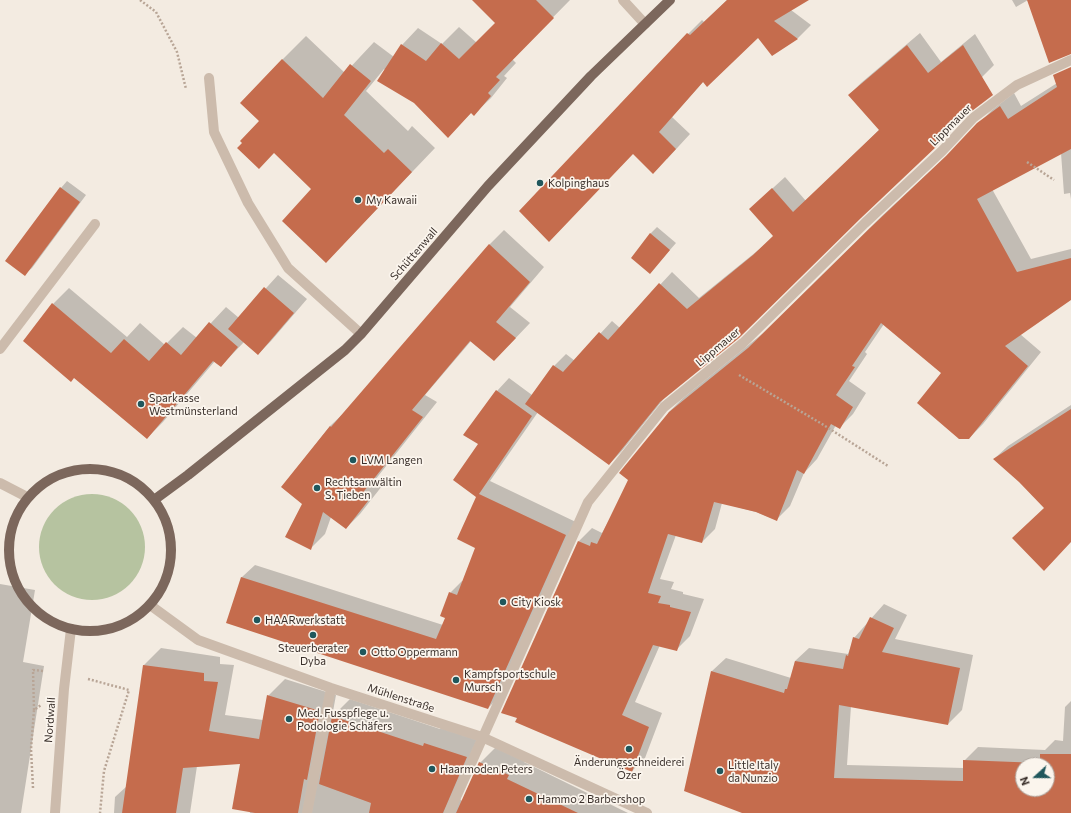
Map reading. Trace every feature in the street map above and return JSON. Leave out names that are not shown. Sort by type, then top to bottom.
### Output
[{"type":"main road","name":"Schüttenwall","points":[[154,500],[188,475],[345,350],[361,334],[488,186],[591,76],[670,0]]},
{"type":"main road","points":[[76,469],[106,470],[132,480],[154,500],[165,520],[170,542],[170,564],[162,586],[150,605],[125,623],[95,631],[71,629],[43,616],[25,599],[4,552],[13,523],[27,497],[50,479],[76,469]]},
{"type":"street","points":[[622,0],[645,24]]},
{"type":"street","name":"Lippmauer","points":[[449,813],[588,502],[664,407],[743,343],[865,223],[942,151],[973,118],[1017,85],[1071,60]]},
{"type":"street","points":[[209,78],[214,132],[248,203],[288,268],[361,334]]},
{"type":"street","points":[[0,349],[95,224]]},
{"type":"street","points":[[0,483],[27,497]]},
{"type":"street","name":"Mühlenstraße","points":[[150,605],[198,640],[331,688],[482,737],[647,813]]},
{"type":"street","name":"Nordwall","points":[[55,813],[64,689],[71,629]]},
{"type":"street","points":[[307,813],[331,688]]},
{"type":"path","points":[[1027,162],[1054,180]]},
{"type":"path","points":[[718,363],[822,424],[888,466]]},
{"type":"path","points":[[34,710],[32,670],[66,674],[129,690],[104,771],[100,813]]},
{"type":"green space","points":[[92,494],[112,498],[130,509],[141,527],[145,547],[141,567],[130,585],[112,596],[92,600],[72,596],[54,585],[43,567],[39,547],[43,527],[54,509],[72,498]]},
{"type":"building","points":[[472,0],[536,0],[554,18],[496,77],[500,80],[488,93],[491,96],[474,116],[471,113],[448,138],[414,103],[377,81],[401,44],[426,61],[441,43],[459,59],[495,23]]},
{"type":"building","points":[[727,0],[809,0],[774,21],[798,39],[772,56],[758,38],[707,87],[703,82],[659,132],[676,149],[653,174],[633,154],[549,242],[519,211],[687,33],[690,35]]},
{"type":"building","points":[[1027,0],[1071,0],[1071,54],[1049,63]]},
{"type":"building","points":[[907,45],[928,73],[963,45],[993,95],[968,114],[739,338],[660,402],[609,465],[525,404],[553,365],[563,372],[599,332],[608,340],[659,283],[687,309],[753,255],[773,236],[749,209],[772,188],[793,212],[879,130],[848,95]]},
{"type":"building","points":[[282,59],[323,98],[350,64],[371,81],[344,115],[384,153],[388,149],[412,172],[326,263],[282,221],[311,189],[274,153],[259,169],[237,148],[242,143],[240,141],[259,121],[240,103]]},
{"type":"building","points":[[1071,67],[1071,149],[977,199],[1017,272],[1071,258],[1071,300],[1005,346],[1028,366],[969,439],[959,439],[917,403],[941,373],[881,323],[852,366],[855,367],[836,395],[853,407],[840,429],[831,424],[804,474],[797,470],[777,521],[756,512],[714,502],[702,543],[668,534],[648,593],[661,596],[658,603],[670,605],[670,607],[691,612],[677,651],[653,645],[622,715],[649,727],[632,772],[515,722],[517,718],[501,713],[578,541],[590,546],[591,542],[597,544],[628,480],[619,473],[669,412],[748,348],[870,228],[946,156],[977,123],[1000,106],[1008,119],[1057,87],[1053,75]]},
{"type":"building","points":[[60,187],[80,202],[25,276],[5,261]]},
{"type":"building","points":[[650,233],[670,250],[650,274],[631,258]]},
{"type":"building","points":[[489,244],[530,282],[496,322],[516,338],[494,361],[470,341],[412,410],[423,417],[361,495],[368,501],[346,529],[323,512],[311,550],[285,537],[302,504],[281,487],[330,426],[331,427]]},
{"type":"building","points":[[264,287],[294,313],[258,355],[228,329]]},
{"type":"building","points":[[52,303],[111,353],[124,339],[149,361],[166,342],[181,355],[209,322],[238,347],[221,367],[213,361],[147,439],[74,378],[71,382],[23,341]]},
{"type":"building","points":[[496,390],[532,416],[479,494],[566,535],[488,709],[226,623],[241,577],[436,639],[445,618],[440,616],[449,592],[457,595],[475,548],[457,539],[476,497],[453,480],[478,444],[463,435]]},
{"type":"building","points":[[1071,409],[1071,542],[1044,571],[1012,538],[1044,508],[1019,482],[993,459]]},
{"type":"building","points":[[870,617],[894,628],[882,652],[960,668],[948,725],[839,705],[834,778],[963,781],[963,760],[1015,762],[1015,797],[1055,797],[1055,757],[1040,757],[1040,754],[1071,754],[1071,813],[742,813],[684,791],[711,671],[784,693],[785,689],[787,689],[795,661],[843,669],[846,655],[848,656],[853,637],[859,639]]},
{"type":"building","points":[[143,665],[204,673],[204,681],[218,682],[209,731],[259,739],[267,695],[320,711],[307,780],[304,779],[298,813],[255,813],[232,809],[240,764],[183,768],[176,813],[122,813]]},
{"type":"building","points":[[332,716],[423,746],[424,743],[467,757],[443,813],[369,813],[371,803],[319,784]]},
{"type":"building","points":[[479,762],[509,775],[507,779],[578,813],[456,813]]},
{"type":"place","name":"Kolpinghaus","points":[[540,183]]},
{"type":"place","name":"My Kawaii","points":[[358,200]]},
{"type":"place","name":"Sparkasse Westmünsterland","points":[[141,404]]},
{"type":"place","name":"LVM Langen","points":[[353,460]]},
{"type":"place","name":"Rechtsanwältin S. Tieben","points":[[317,488]]},
{"type":"place","name":"City Kiosk","points":[[503,602]]},
{"type":"place","name":"HAARwerkstatt","points":[[257,620]]},
{"type":"place","name":"Steuerberater Dyba","points":[[313,635]]},
{"type":"place","name":"Otto Oppermann","points":[[363,652]]},
{"type":"place","name":"Kampfsportschule Mursch","points":[[456,680]]},
{"type":"place","name":"Med. Fusspflege u. Podologie Schäfers","points":[[289,719]]},
{"type":"place","name":"Änderungsschneiderei Özer","points":[[629,749]]},
{"type":"place","name":"Haarmoden Peters","points":[[432,769]]},
{"type":"place","name":"Little Italy da Nunzio","points":[[720,771]]},
{"type":"place","name":"Hammo 2 Barbershop","points":[[529,799]]}]
